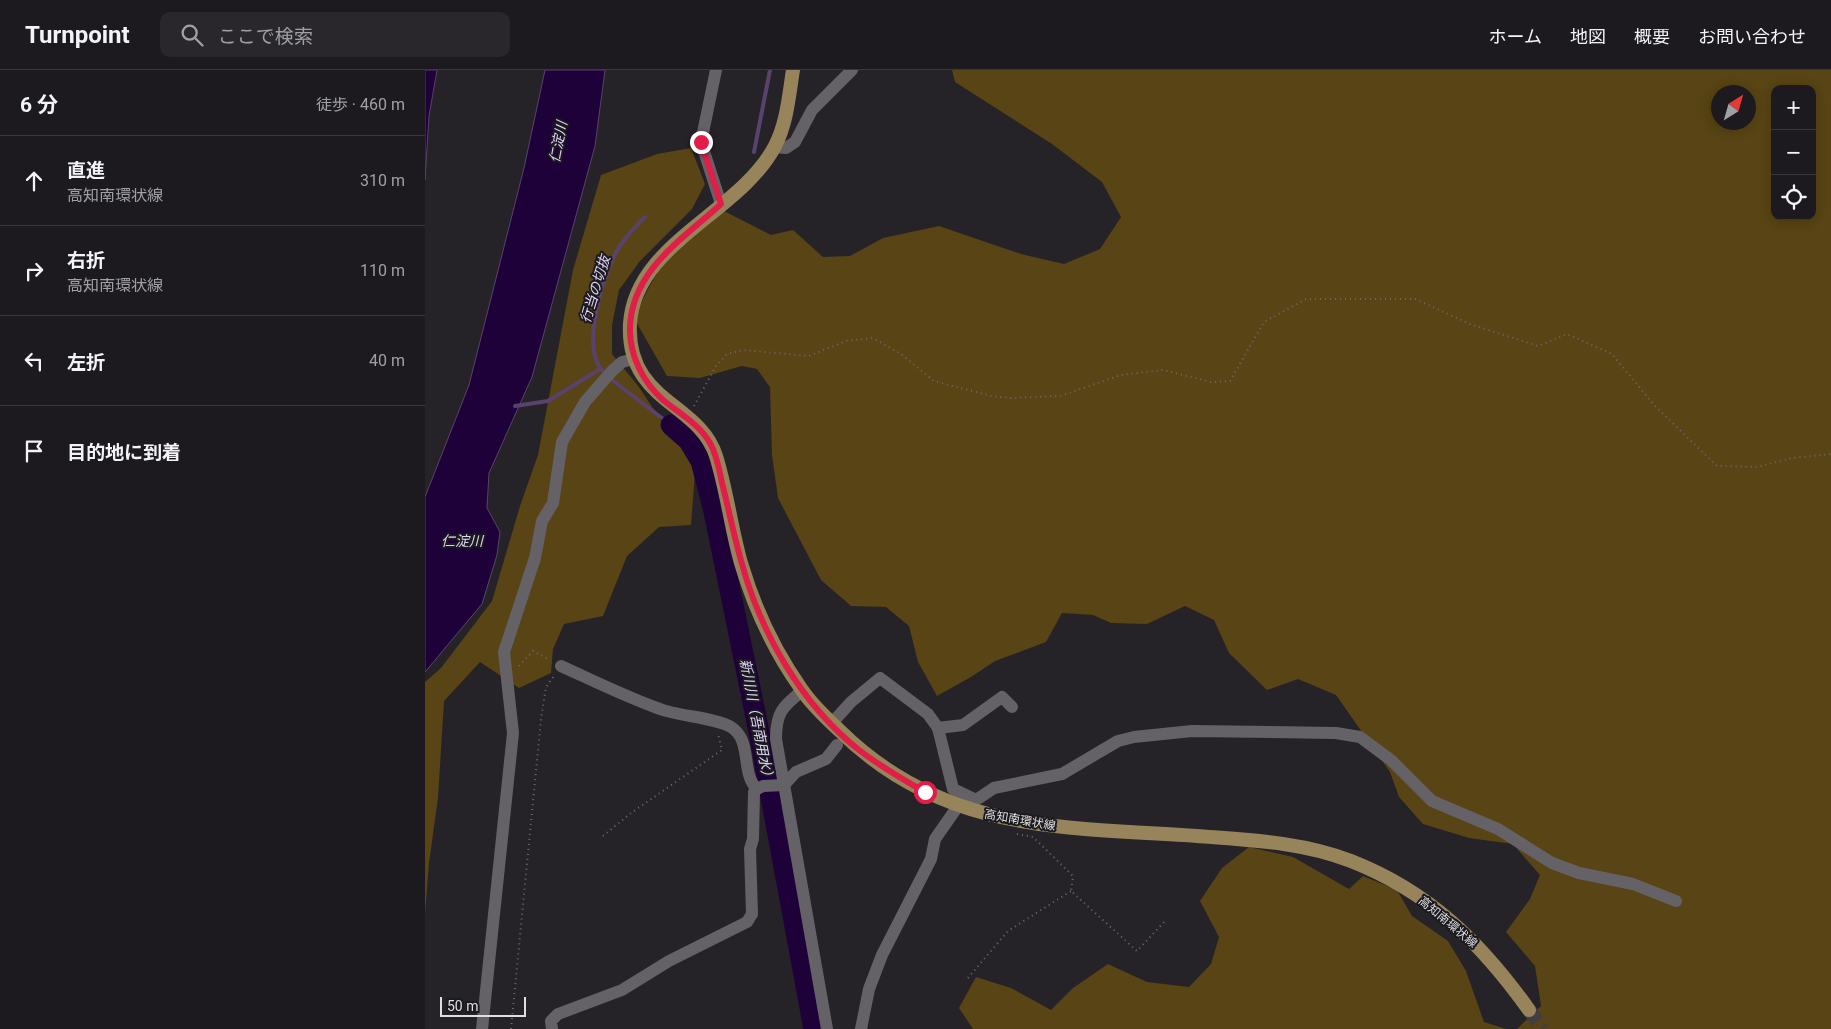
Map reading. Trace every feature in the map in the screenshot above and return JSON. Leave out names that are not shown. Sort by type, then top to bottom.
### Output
[{"type":"main road","name":"高知南環状線","points":[[793,70],[785,120],[774,147],[753,176],[663,256],[645,276],[633,301],[629,328],[634,359],[644,379],[662,399],[699,428],[715,453],[742,564],[757,608],[773,641],[802,691],[857,749],[894,774],[925,792],[960,800],[1000,819],[1053,827],[1235,839],[1299,846],[1350,861],[1391,880],[1431,904],[1467,935],[1499,968],[1529,1010]]},
{"type":"street","points":[[716,70],[701,142],[721,204]]},
{"type":"street","points":[[774,147],[786,148],[795,142],[812,110],[853,70]]},
{"type":"street","points":[[482,1029],[513,733],[504,652],[535,558],[542,521],[553,503],[562,442],[585,402],[622,362],[634,359]]},
{"type":"street","points":[[561,666],[661,710],[731,727],[744,744],[748,775],[751,783],[770,786]]},
{"type":"street","points":[[832,723],[851,702],[880,678],[928,714],[938,728],[953,789],[960,800]]},
{"type":"street","points":[[802,691],[785,704],[776,720],[776,739],[770,786],[827,1029]]},
{"type":"street","points":[[938,728],[963,726],[1003,697],[1012,707]]},
{"type":"street","points":[[960,800],[976,800],[994,788],[1063,774],[1118,741],[1134,737],[1192,731],[1336,733],[1360,737],[1391,760],[1432,801],[1498,829],[1552,863],[1579,873],[1633,884],[1676,901]]},
{"type":"street","points":[[552,1029],[551,1021],[558,1014],[622,990],[669,961],[747,922],[752,914],[750,849],[753,840],[754,792],[826,759],[837,745]]},
{"type":"street","points":[[861,1029],[869,989],[882,955],[931,859],[935,839],[960,800]]},
{"type":"path","points":[[688,419],[716,366],[727,354],[743,350],[809,356],[846,341],[873,338],[901,354],[934,381],[991,396],[1010,398],[1060,396],[1121,375],[1163,370],[1211,382],[1229,381],[1264,322],[1306,300],[1415,299],[1470,324],[1538,346],[1567,334],[1612,354],[1654,405],[1717,466],[1757,467],[1792,458],[1831,454]]},
{"type":"path","points":[[507,679],[533,651],[561,666],[546,687],[541,719],[511,1029]]},
{"type":"path","points":[[603,836],[631,813],[721,750],[715,722]]},
{"type":"path","points":[[968,978],[1008,931],[1071,891],[1073,876],[1033,837],[1009,832]]},
{"type":"path","points":[[1071,891],[1137,951],[1166,920]]},
{"type":"shaded area","points":[[952,70],[1831,70],[1831,1029],[1517,1029],[1541,1006],[1535,966],[1506,932],[1530,899],[1540,875],[1513,844],[1469,838],[1423,824],[1399,797],[1390,772],[1336,695],[1298,679],[1267,690],[1229,653],[1214,620],[1185,606],[1147,624],[1111,623],[1093,615],[1062,613],[1046,642],[995,661],[937,696],[918,662],[909,626],[886,607],[851,606],[821,580],[778,498],[772,455],[770,387],[757,369],[742,366],[700,378],[667,376],[635,320],[650,286],[676,250],[724,211],[771,235],[793,230],[823,257],[850,256],[883,238],[939,226],[1021,254],[1064,264],[1100,249],[1121,217],[1102,182],[1052,144],[955,82]]},
{"type":"shaded area","points":[[691,148],[705,184],[692,209],[640,261],[619,290],[612,325],[612,354],[639,387],[662,422],[681,442],[695,472],[691,525],[659,527],[627,556],[603,616],[564,624],[553,649],[551,673],[519,688],[480,662],[444,701],[438,798],[429,863],[425,915],[425,682],[441,668],[492,601],[520,506],[538,455],[573,270],[601,175],[657,154]]},
{"type":"shaded area","points":[[1249,847],[1293,857],[1349,889],[1363,876],[1397,890],[1412,916],[1448,941],[1466,971],[1484,1022],[1506,1029],[973,1029],[959,1008],[976,977],[1011,988],[1051,1010],[1073,988],[1108,964],[1147,982],[1189,987],[1211,964],[1219,937],[1200,901],[1222,868]]},
{"type":"water","points":[[425,70],[437,70],[429,116],[425,180]]},
{"type":"water","name":"仁淀川","points":[[545,70],[605,70],[595,146],[532,377],[489,473],[487,508],[500,532],[497,555],[482,604],[425,672],[425,497],[469,385],[524,168]]},
{"type":"waterway","points":[[754,152],[770,70]]},
{"type":"waterway","name":"行当の切抜","points":[[605,373],[597,363],[594,350],[593,334],[599,299],[614,256],[628,235],[645,217]]},
{"type":"waterway","points":[[515,406],[548,401],[600,369]]},
{"type":"waterway","name":"行当の切抜","points":[[612,380],[671,425]]},
{"type":"waterway","name":"新川川（吾南用水）","points":[[671,425],[689,441],[701,461],[713,507],[759,732],[814,1029]]},
{"type":"tunnel","points":[[1529,1010],[1543,1029]]},
{"type":"route","points":[[701,142],[721,204],[663,256],[645,276],[633,301],[629,328],[634,359],[644,379],[662,399],[699,428],[709,441],[715,453],[742,564],[757,608],[773,641],[802,691],[857,749],[925,792]]}]
